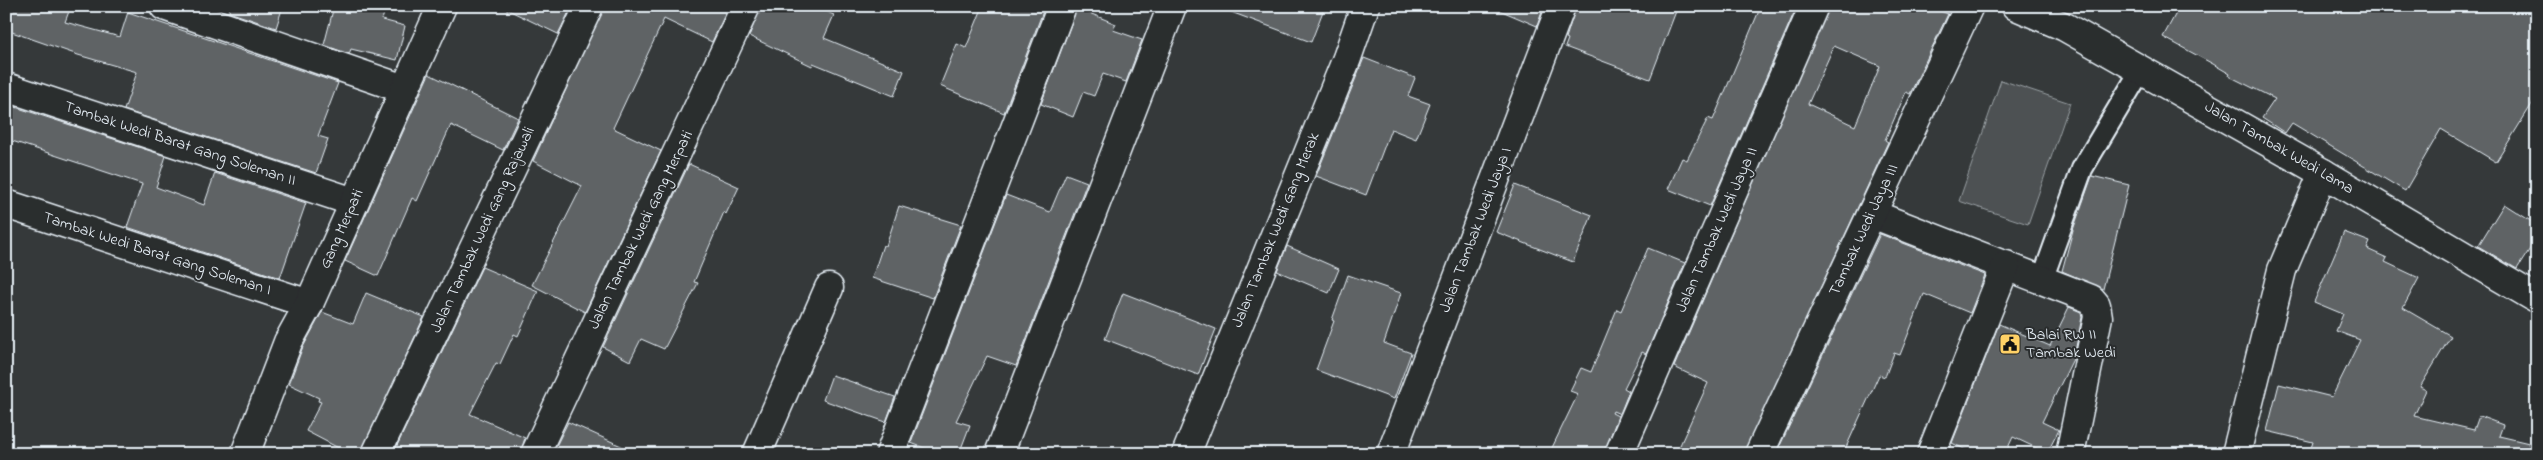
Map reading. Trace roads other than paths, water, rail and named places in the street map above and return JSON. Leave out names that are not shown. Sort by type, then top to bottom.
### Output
[{"type":"street","points":[[164,6],[404,89]]},
{"type":"street","name":"Gang Merpati","points":[[245,454],[288,342],[309,304],[442,6]]},
{"type":"street","name":"Jalan Tambak Wedi Gang Rajawali","points":[[376,454],[590,6]]},
{"type":"street","name":"Jalan Tambak Wedi Gang Merpati","points":[[535,454],[746,6]]},
{"type":"street","points":[[890,454],[1062,6]]},
{"type":"street","points":[[998,454],[1172,6]]},
{"type":"street","name":"Jalan Tambak Wedi Gang Merak","points":[[1186,454],[1346,58],[1365,6]]},
{"type":"street","name":"Jalan Tambak Wedi Jaya I","points":[[1391,454],[1562,6]]},
{"type":"street","name":"Jalan Tambak Wedi Jaya II","points":[[1619,454],[1814,6]]},
{"type":"street","name":"Tambak Wedi Jaya III","points":[[1759,454],[1969,6]]},
{"type":"street","name":"Jalan Tambak Wedi Lama","points":[[2016,6],[2065,27],[2536,295]]},
{"type":"street","name":"Tambak Wedi Barat Gang Soleman II","points":[[6,87],[354,202]]},
{"type":"street","points":[[2236,454],[2282,270],[2323,173]]},
{"type":"street","name":"Tambak Wedi Barat Gang Soleman I","points":[[6,204],[309,304]]},
{"type":"street","points":[[1872,214],[2091,299],[2096,305],[2098,317],[2070,454]]},
{"type":"street","points":[[1931,454],[2006,265]]},
{"type":"street","points":[[757,454],[830,288]]},
{"type":"lane","points":[[2042,280],[2082,169],[2141,70]]},
{"type":"place","name":"Balai RW II Tambak Wedi","points":[[2010,344]]}]
